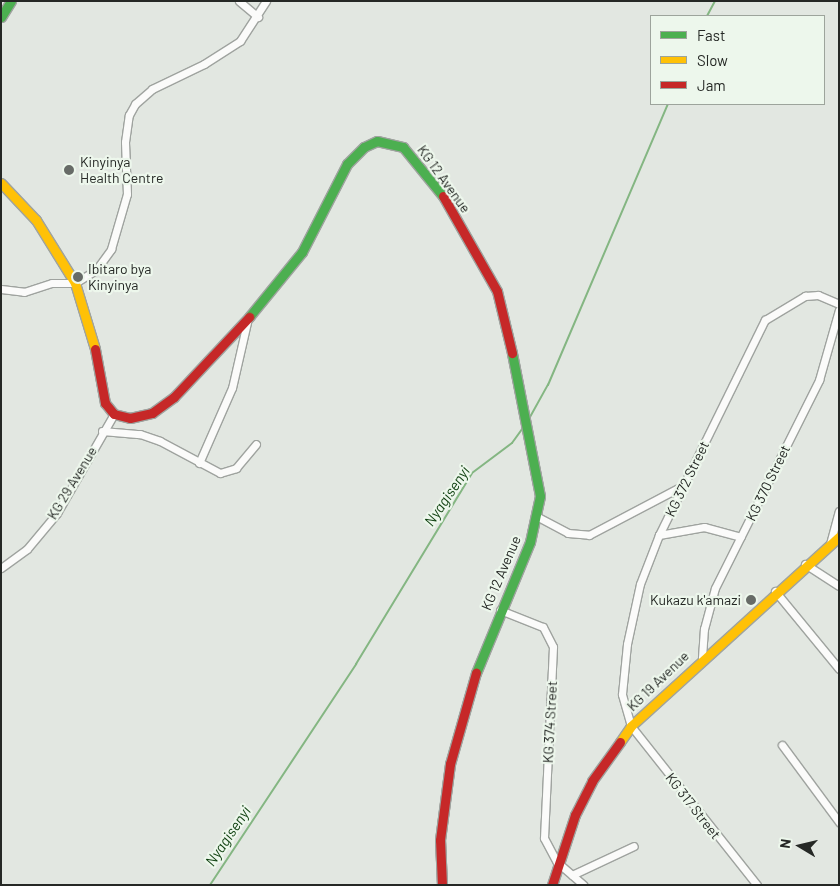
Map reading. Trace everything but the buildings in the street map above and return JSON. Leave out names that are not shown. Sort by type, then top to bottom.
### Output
[{"type":"street","points":[[1,17],[11,1]]},
{"type":"street","points":[[239,1],[258,17]]},
{"type":"street","points":[[1,289],[24,292],[52,283],[75,283],[96,270],[111,249],[127,194],[125,142],[129,115],[136,104],[152,88],[224,52],[240,41],[258,17],[266,1]]},
{"type":"street","name":"KG 12 Avenue","points":[[114,414],[141,417],[174,397],[248,318],[302,252],[355,153],[376,141],[393,144],[416,159],[491,277],[526,405],[540,486],[538,517],[472,682],[450,764],[440,840],[442,885]]},
{"type":"street","points":[[1,183],[36,220],[75,283],[91,331],[102,392],[114,414]]},
{"type":"street","name":"KG 372 Street","points":[[631,726],[623,700],[627,644],[640,584],[659,535],[682,486],[765,320],[805,296],[818,295],[839,304]]},
{"type":"street","name":"KG 370 Street","points":[[702,657],[707,611],[823,370],[839,310]]},
{"type":"street","points":[[199,463],[232,388],[248,318]]},
{"type":"street","name":"KG 29 Avenue","points":[[1,568],[27,549],[56,513],[102,431],[114,414]]},
{"type":"street","points":[[102,431],[140,434],[220,473],[230,472],[256,444]]},
{"type":"street","points":[[538,517],[568,534],[589,535],[682,486]]},
{"type":"street","points":[[830,544],[839,511]]},
{"type":"street","points":[[659,535],[704,527],[741,538]]},
{"type":"street","name":"KG 19 Avenue","points":[[552,885],[557,862],[592,781],[631,726],[702,657],[775,591],[839,537]]},
{"type":"street","points":[[806,564],[839,586]]},
{"type":"street","points":[[775,591],[839,669]]},
{"type":"street","name":"KG 374 Street","points":[[500,610],[543,626],[553,647],[544,830],[546,844],[557,862]]},
{"type":"street","name":"KG 317 Street","points":[[631,726],[757,885]]},
{"type":"street","points":[[782,745],[839,822]]},
{"type":"street","points":[[572,875],[634,846]]},
{"type":"street","points":[[557,862],[583,885]]},
{"type":"waterway","name":"Nyagisenyi","points":[[708,15],[715,1]]},
{"type":"waterway","name":"Nyagisenyi","points":[[530,417],[548,385],[668,105]]},
{"type":"waterway","name":"Nyagisenyi","points":[[210,885],[356,664],[472,473],[512,443],[525,425]]},
{"type":"traffic: fast","points":[[1,17],[11,1]]},
{"type":"traffic: fast","points":[[249,317],[302,252],[347,164],[364,147],[377,141],[403,147],[443,196]]},
{"type":"traffic: fast","points":[[476,673],[530,542],[540,496],[512,353]]},
{"type":"traffic: slow","points":[[1,183],[36,220],[75,283],[95,349]]},
{"type":"traffic: slow","points":[[620,742],[631,726],[839,537]]},
{"type":"traffic: jam","points":[[443,196],[497,291],[512,353]]},
{"type":"traffic: jam","points":[[95,349],[105,403],[114,414],[130,418],[152,413],[174,397],[249,317]]},
{"type":"traffic: jam","points":[[442,885],[440,840],[450,764],[476,673]]},
{"type":"traffic: jam","points":[[552,885],[575,815],[592,781],[620,742]]},
{"type":"place","name":"Kinyinya Health Centre","points":[[69,170]]},
{"type":"place","name":"Ibitaro bya Kinyinya","points":[[78,277]]},
{"type":"place","name":"Kukazu k'amazi","points":[[751,600]]}]
